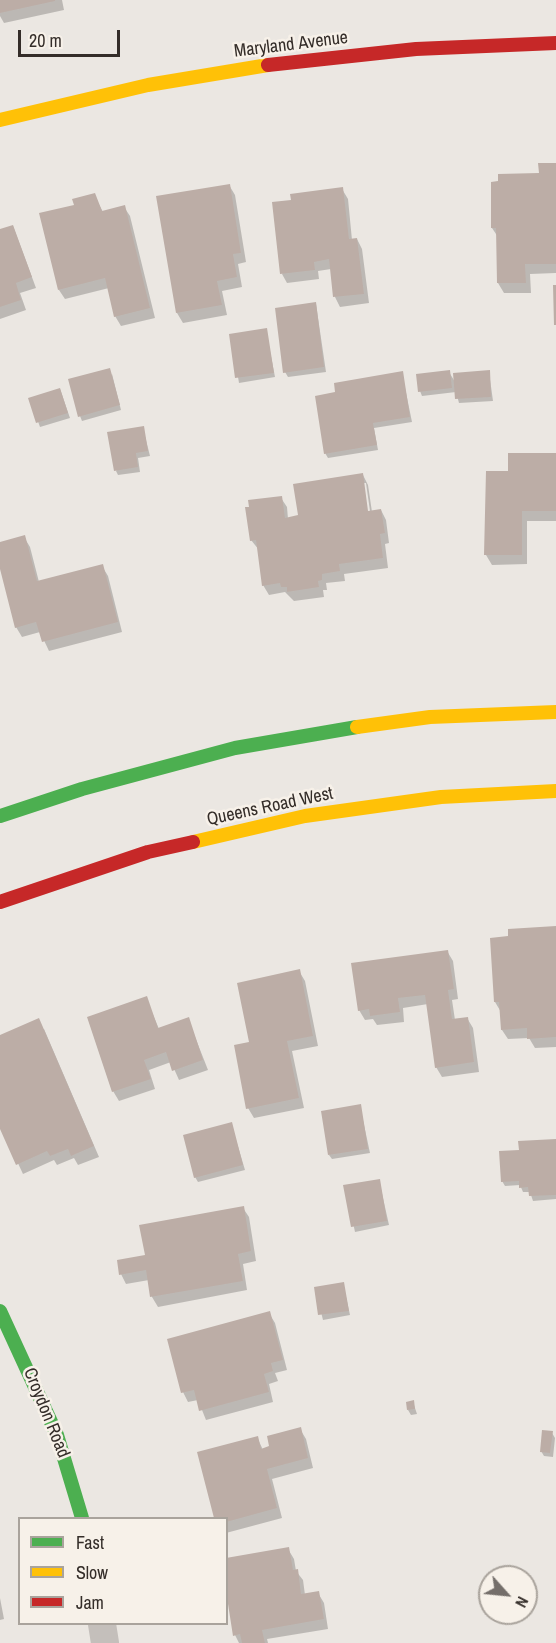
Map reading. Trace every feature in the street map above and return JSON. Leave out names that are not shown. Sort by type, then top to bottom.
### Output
[{"type":"street","name":"Maryland Avenue","points":[[0,120],[148,85],[244,68],[416,49],[556,43]]},
{"type":"street","points":[[0,816],[82,789],[245,746],[430,717],[556,712]]},
{"type":"street","name":"Queens Road West","points":[[0,902],[148,852],[286,820],[418,799],[556,791]]},
{"type":"street","name":"Croydon Road","points":[[0,1311],[57,1435],[82,1517]]},
{"type":"street","points":[[102,1625],[105,1643]]},
{"type":"building","points":[[0,0],[55,0],[55,1],[0,13]]},
{"type":"building","points":[[538,163],[556,163],[556,264],[525,264],[526,283],[497,283],[496,228],[491,228],[491,182],[498,181],[498,174],[539,173]]},
{"type":"building","points":[[230,184],[241,253],[233,254],[237,277],[217,281],[222,305],[176,313],[156,196]]},
{"type":"building","points":[[343,187],[349,239],[357,238],[364,294],[333,297],[329,259],[314,262],[315,270],[280,274],[272,202],[291,200],[290,194]]},
{"type":"building","points":[[95,193],[102,211],[125,205],[150,308],[114,317],[105,278],[58,290],[39,213],[74,205],[72,199]]},
{"type":"building","points":[[13,225],[32,277],[16,283],[21,300],[0,307],[0,229]]},
{"type":"building","points":[[553,285],[556,285],[556,325],[554,325]]},
{"type":"building","points":[[316,302],[324,367],[283,373],[275,308]]},
{"type":"building","points":[[267,328],[274,373],[235,378],[229,334]]},
{"type":"building","points":[[110,368],[120,405],[78,417],[68,379]]},
{"type":"building","points":[[450,370],[452,388],[418,392],[416,374]]},
{"type":"building","points":[[490,370],[491,397],[455,399],[453,373]]},
{"type":"building","points":[[403,371],[410,417],[373,423],[377,445],[324,454],[315,396],[335,392],[334,383]]},
{"type":"building","points":[[60,388],[68,413],[36,423],[28,398]]},
{"type":"building","points":[[144,426],[148,451],[136,453],[138,467],[114,471],[107,432]]},
{"type":"building","points":[[508,453],[556,453],[556,511],[522,511],[522,555],[484,555],[486,471],[508,471]]},
{"type":"building","points":[[363,473],[368,511],[381,509],[385,533],[380,534],[383,558],[339,564],[340,571],[322,574],[322,580],[318,581],[319,587],[287,592],[287,587],[281,587],[280,583],[262,586],[256,540],[250,541],[245,507],[249,507],[248,500],[282,496],[285,518],[298,515],[293,484]]},
{"type":"building","points":[[25,535],[37,581],[103,564],[118,622],[42,642],[36,622],[15,628],[0,569],[0,542]]},
{"type":"building","points":[[556,926],[556,1037],[527,1039],[527,1028],[501,1030],[499,1002],[494,1002],[490,938],[508,936],[508,929]]},
{"type":"building","points":[[448,950],[454,989],[448,990],[452,1019],[468,1017],[474,1062],[435,1068],[425,995],[398,998],[400,1012],[370,1016],[369,1009],[358,1011],[351,963]]},
{"type":"building","points":[[300,969],[313,1036],[287,1041],[299,1098],[246,1109],[234,1045],[249,1042],[237,983]]},
{"type":"building","points":[[147,996],[158,1028],[189,1017],[203,1060],[172,1071],[166,1052],[144,1060],[151,1079],[112,1092],[87,1017]]},
{"type":"building","points":[[39,1018],[94,1146],[71,1156],[68,1149],[50,1156],[47,1151],[16,1165],[0,1129],[0,1035]]},
{"type":"building","points":[[361,1104],[368,1149],[328,1155],[321,1111]]},
{"type":"building","points":[[232,1122],[243,1165],[194,1178],[183,1135]]},
{"type":"building","points":[[556,1139],[556,1195],[529,1196],[528,1187],[519,1188],[519,1181],[501,1182],[499,1151],[519,1150],[518,1141]]},
{"type":"building","points":[[380,1179],[387,1221],[351,1227],[343,1185]]},
{"type":"building","points":[[244,1206],[251,1251],[238,1254],[243,1281],[150,1297],[146,1270],[119,1275],[117,1260],[145,1255],[139,1225]]},
{"type":"building","points":[[344,1282],[349,1311],[318,1315],[314,1287]]},
{"type":"building","points":[[270,1311],[283,1360],[271,1363],[273,1371],[264,1374],[269,1392],[199,1411],[194,1390],[181,1393],[167,1339]]},
{"type":"building","points":[[414,1400],[415,1409],[407,1410],[406,1402]]},
{"type":"building","points":[[301,1427],[308,1458],[267,1469],[277,1508],[228,1521],[228,1517],[214,1517],[197,1452],[258,1436],[261,1449],[269,1446],[267,1436]]},
{"type":"building","points":[[542,1430],[553,1431],[550,1453],[540,1452]]},
{"type":"building","points":[[289,1547],[293,1570],[298,1569],[301,1594],[319,1591],[324,1619],[262,1630],[265,1643],[242,1643],[240,1634],[233,1636],[228,1604],[228,1558]]},
{"type":"traffic: fast","points":[[0,816],[82,789],[235,748],[357,727]]},
{"type":"traffic: fast","points":[[0,1311],[57,1435],[82,1517]]},
{"type":"traffic: slow","points":[[0,120],[148,85],[268,65]]},
{"type":"traffic: slow","points":[[357,727],[430,717],[556,712]]},
{"type":"traffic: slow","points":[[193,842],[305,816],[441,797],[556,791]]},
{"type":"traffic: jam","points":[[268,65],[416,49],[556,43]]},
{"type":"traffic: jam","points":[[0,902],[148,852],[193,842]]}]
